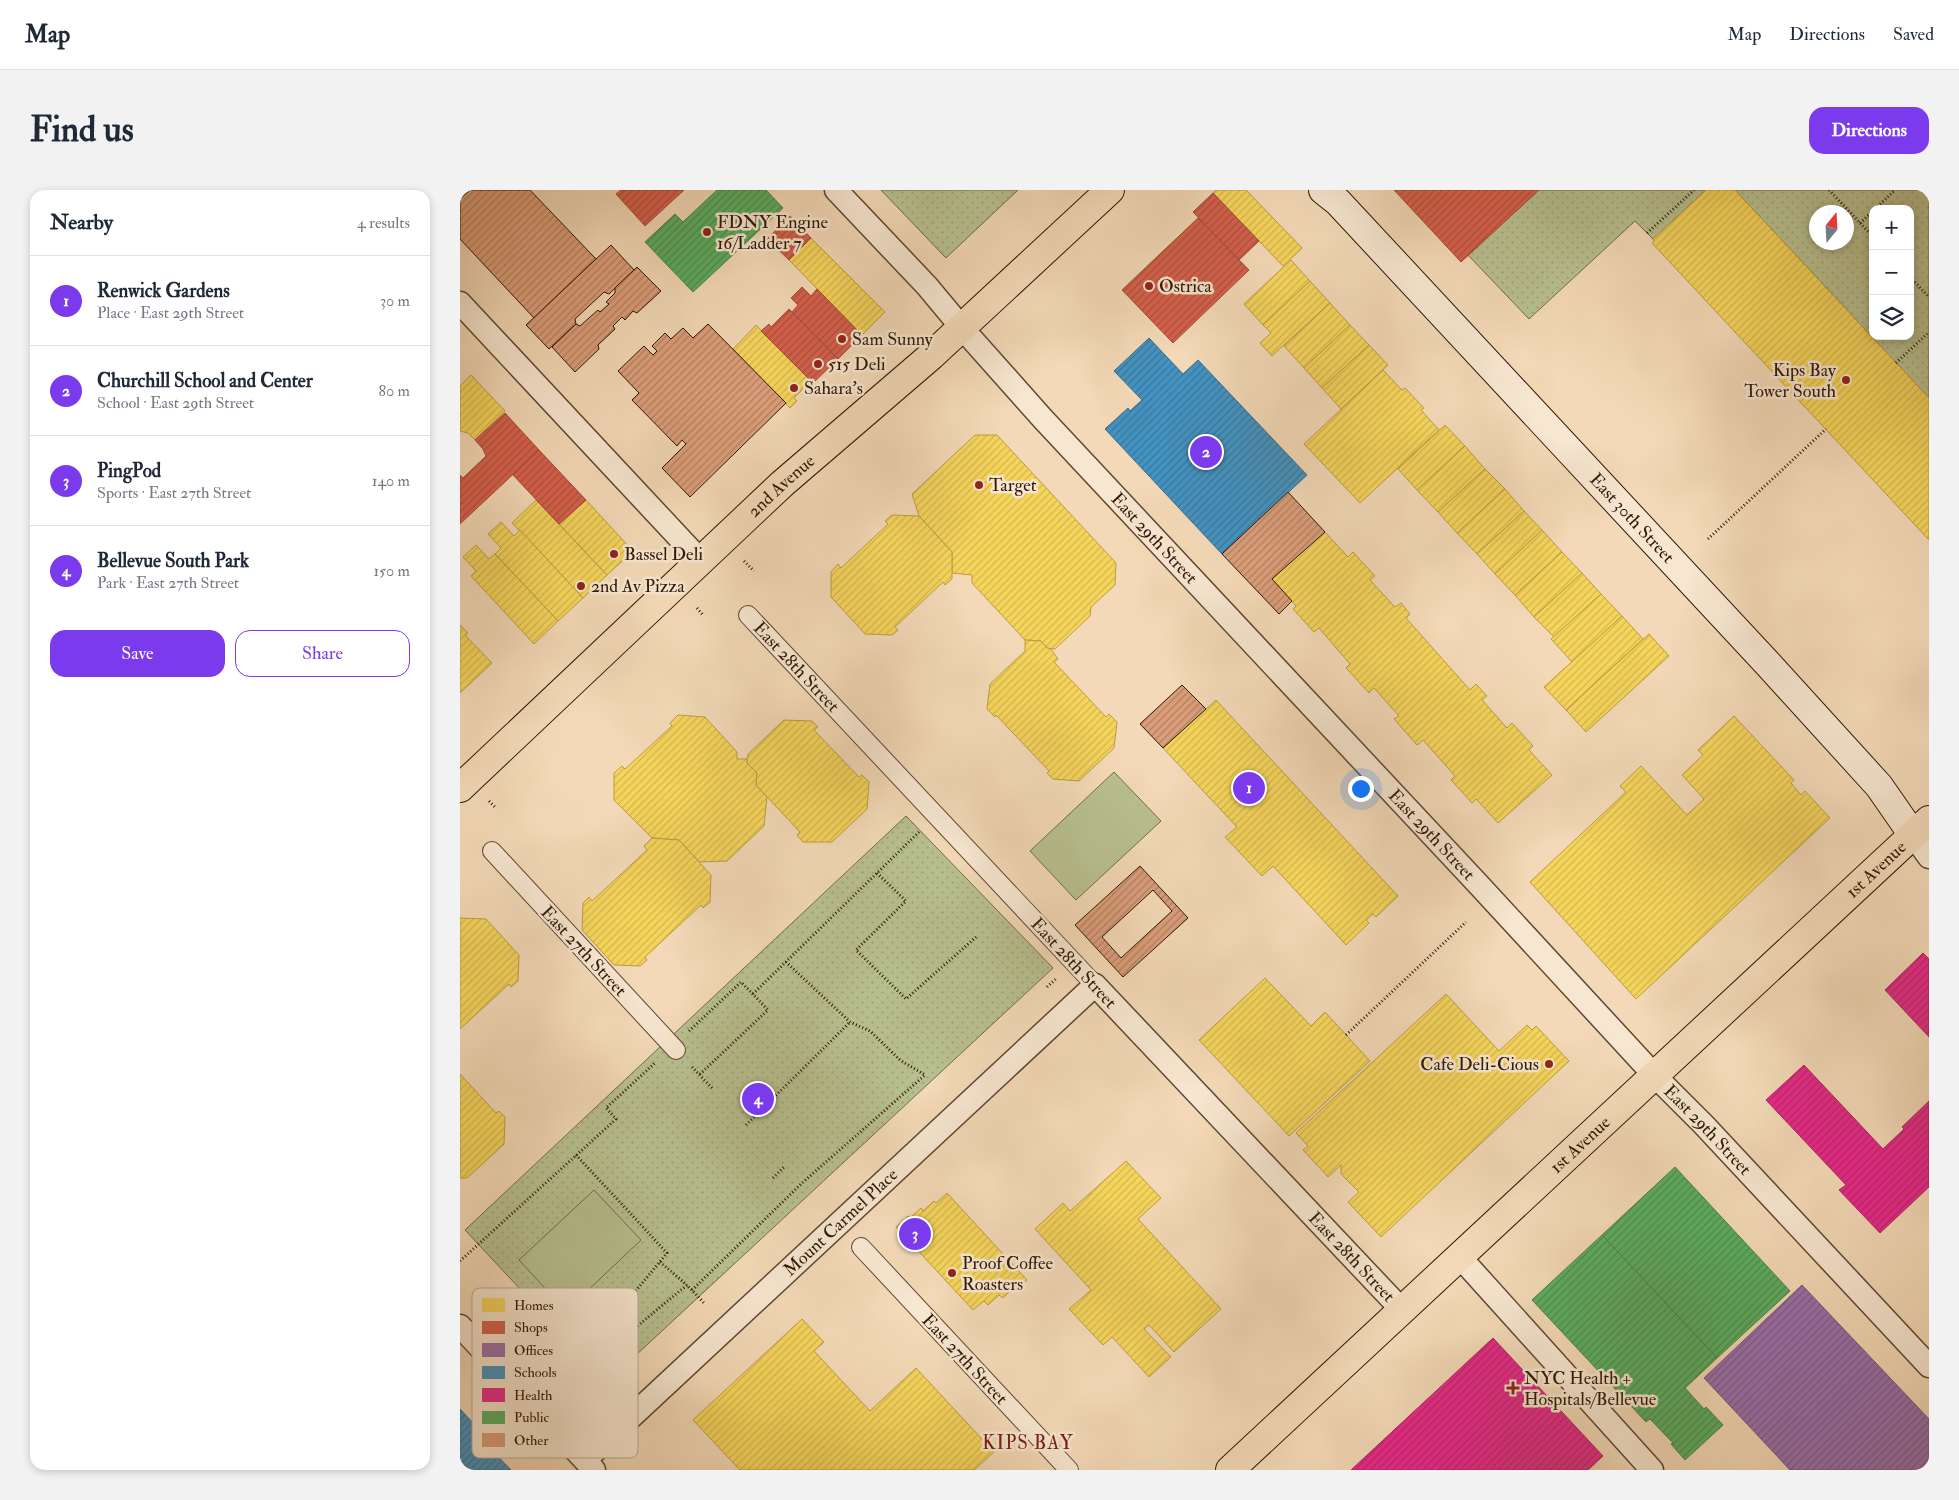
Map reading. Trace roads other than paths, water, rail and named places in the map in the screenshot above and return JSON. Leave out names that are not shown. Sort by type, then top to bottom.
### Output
[{"type":"main road","name":"2nd Avenue","points":[[460,788],[782,484],[962,328],[1110,190]]},
{"type":"main road","name":"East 30th Street","points":[[1323,190],[1338,202],[1768,664],[1878,786],[1921,827]]},
{"type":"main road","name":"1st Avenue","points":[[1230,1470],[1921,827]]},
{"type":"street","name":"East 29th Street","points":[[836,190],[927,286],[1043,419],[1655,1076],[1704,1125],[1929,1366]]},
{"type":"street","points":[[460,303],[700,560]]},
{"type":"street","name":"East 28th Street","points":[[748,616],[1401,1310]]},
{"type":"street","name":"East 30th Street","points":[[1921,827],[1929,857]]},
{"type":"street","name":"East 27th Street","points":[[492,851],[682,1057]]},
{"type":"street","name":"Mount Carmel Place","points":[[638,1419],[1095,985]]},
{"type":"street","name":"East 27th Street","points":[[861,1247],[1069,1470]]},
{"type":"street","points":[[1458,1256],[1652,1470]]},
{"type":"street","points":[[460,1326],[472,1339]]},
{"type":"place","name":"FDNY Engine 16/Ladder 7","points":[[707,232]]},
{"type":"place","name":"Ostrica","points":[[1149,286]]},
{"type":"place","name":"Sam Sunny","points":[[842,339]]},
{"type":"place","name":"515 Deli","points":[[818,364]]},
{"type":"place","name":"Kips Bay Tower South","points":[[1846,380]]},
{"type":"place","name":"Sahara's","points":[[794,388]]},
{"type":"place","name":"Churchill School and Center","points":[[1206,452]]},
{"type":"place","name":"Target","points":[[979,485]]},
{"type":"place","name":"Bassel Deli","points":[[614,554]]},
{"type":"place","name":"2nd Av Pizza","points":[[581,586]]},
{"type":"place","name":"Renwick Gardens","points":[[1249,788]]},
{"type":"place","name":"Cafe Deli-Cious","points":[[1549,1064]]},
{"type":"place","name":"Bellevue South Park","points":[[758,1099]]},
{"type":"place","name":"PingPod","points":[[915,1234]]},
{"type":"place","name":"Proof Coffee Roasters","points":[[952,1273]]},
{"type":"place","name":"NYC Health + Hospitals/Bellevue","points":[[1513,1388]]},
{"type":"district","name":"KIPS BAY","points":[[1028,1442]]}]
